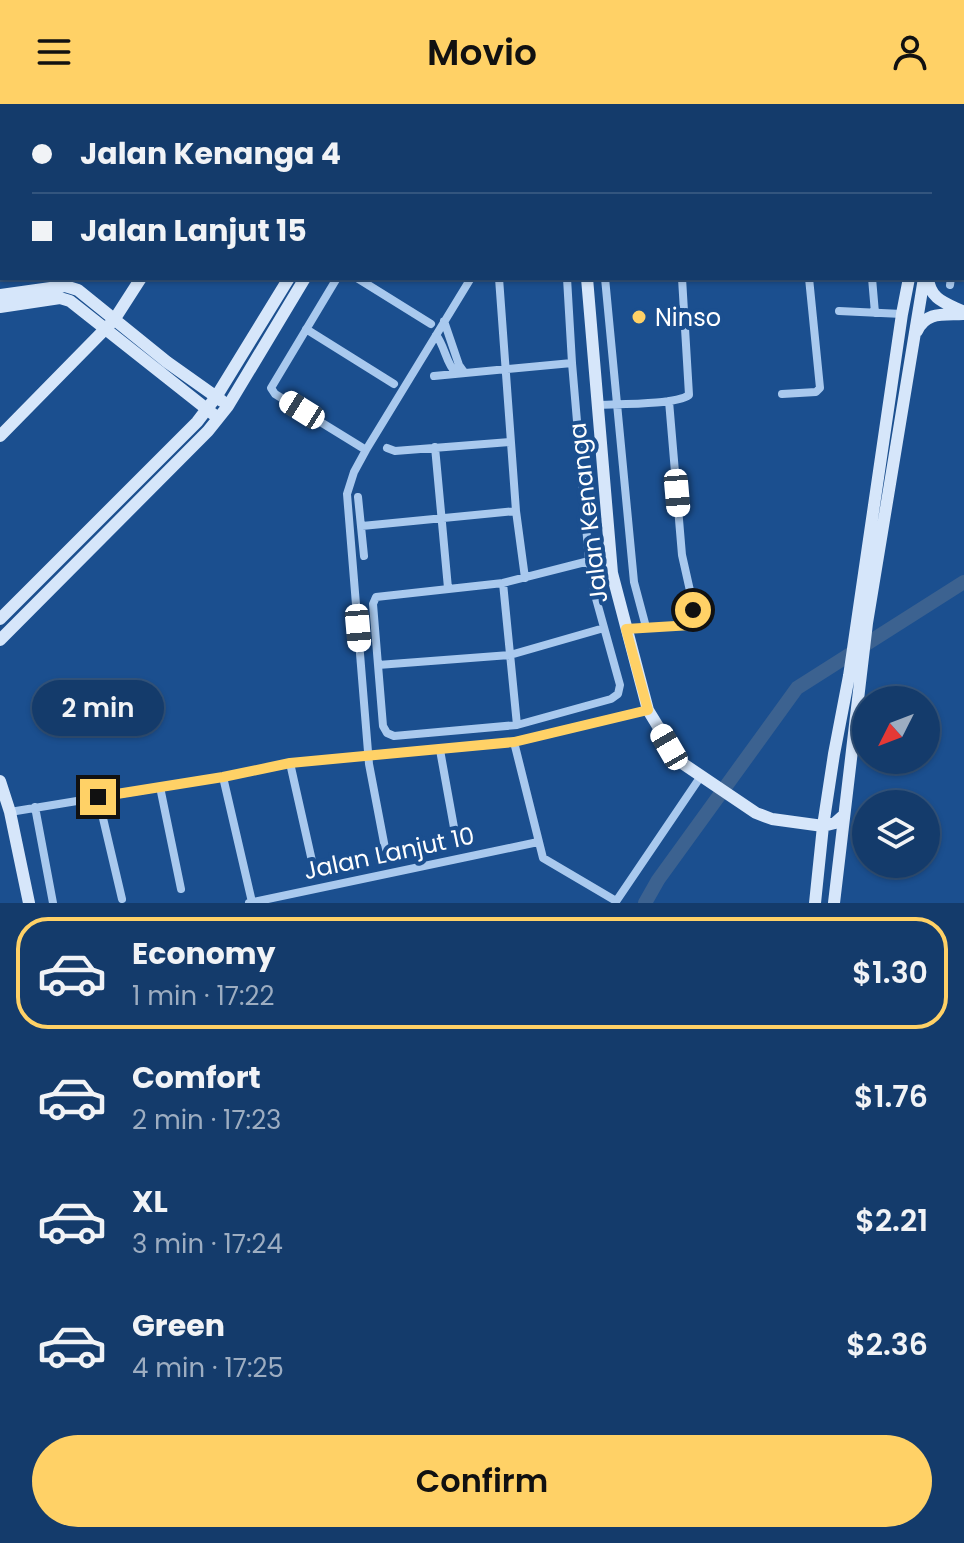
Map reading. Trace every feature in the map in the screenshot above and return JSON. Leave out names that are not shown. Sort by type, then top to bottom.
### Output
[{"type":"main road","points":[[0,436],[110,324],[140,280]]},
{"type":"main road","points":[[0,619],[197,422],[216,397],[288,280]]},
{"type":"main road","points":[[0,640],[208,431],[228,406],[304,280]]},
{"type":"main road","name":"Jalan Kenanga","points":[[587,280],[611,561],[648,710],[684,765],[748,809],[772,819],[823,826]]},
{"type":"main road","points":[[834,903],[855,673],[909,280]]},
{"type":"main road","points":[[861,626],[925,280]]},
{"type":"main road","points":[[927,280],[933,294],[964,313]]},
{"type":"main road","points":[[0,295],[65,286],[78,290],[110,324],[218,418]]},
{"type":"main road","points":[[0,307],[60,298],[70,301],[110,324],[228,406]]},
{"type":"main road","points":[[906,298],[964,313]]},
{"type":"main road","points":[[913,342],[921,323],[928,317],[964,313]]},
{"type":"main road","points":[[815,903],[834,754],[855,673]]},
{"type":"main road","points":[[0,781],[10,812],[29,903]]},
{"type":"main road","points":[[794,823],[816,818],[827,803]]},
{"type":"main road","points":[[823,826],[835,823],[844,815]]},
{"type":"main road","points":[[794,823],[812,831],[820,852]]},
{"type":"main road","points":[[823,826],[841,840]]},
{"type":"street","points":[[336,280],[272,383],[272,390],[366,450]]},
{"type":"street","points":[[360,280],[431,324]]},
{"type":"street","points":[[385,848],[368,755],[347,494],[366,450],[470,280]]},
{"type":"street","points":[[499,280],[510,442],[525,578]]},
{"type":"street","points":[[567,280],[589,561],[595,595],[620,685],[618,694],[611,699],[517,725],[392,736],[385,730],[373,602],[378,596],[503,583],[589,561]]},
{"type":"street","points":[[605,280],[634,582],[646,627]]},
{"type":"street","points":[[597,405],[687,397],[690,391],[682,280]]},
{"type":"street","points":[[782,394],[816,392],[820,388],[809,280]]},
{"type":"street","points":[[872,280],[875,313]]},
{"type":"street","points":[[839,311],[902,314]]},
{"type":"street","points":[[444,320],[460,372]]},
{"type":"street","points":[[306,329],[394,384]]},
{"type":"street","points":[[436,335],[452,369],[460,372]]},
{"type":"street","points":[[434,376],[572,363]]},
{"type":"street","points":[[626,629],[692,625],[693,604],[682,555],[669,401]]},
{"type":"street","points":[[387,448],[395,451],[510,442]]},
{"type":"street","points":[[435,447],[448,588]]},
{"type":"street","points":[[358,497],[364,556]]},
{"type":"street","points":[[362,526],[516,511]]},
{"type":"street","points":[[503,583],[517,725]]},
{"type":"street","points":[[378,665],[510,655],[604,628]]},
{"type":"street","points":[[10,812],[290,763],[514,742],[648,710]]},
{"type":"street","points":[[514,742],[540,853],[547,862],[616,902],[706,780]]},
{"type":"street","points":[[440,750],[455,833]]},
{"type":"street","points":[[290,763],[312,861]]},
{"type":"street","points":[[223,777],[250,903]]},
{"type":"street","points":[[160,787],[181,889]]},
{"type":"street","points":[[98,797],[122,899]]},
{"type":"street","points":[[35,807],[53,903]]},
{"type":"street","name":"Jalan Lanjut 10","points":[[250,903],[538,842]]},
{"type":"waterway","points":[[645,903],[658,880],[797,688],[964,582]]},
{"type":"place","name":"Ninso","points":[[639,317]]},
{"type":"route","points":[[98,797],[290,763],[514,742],[648,710],[626,629],[692,625],[693,610]]}]
